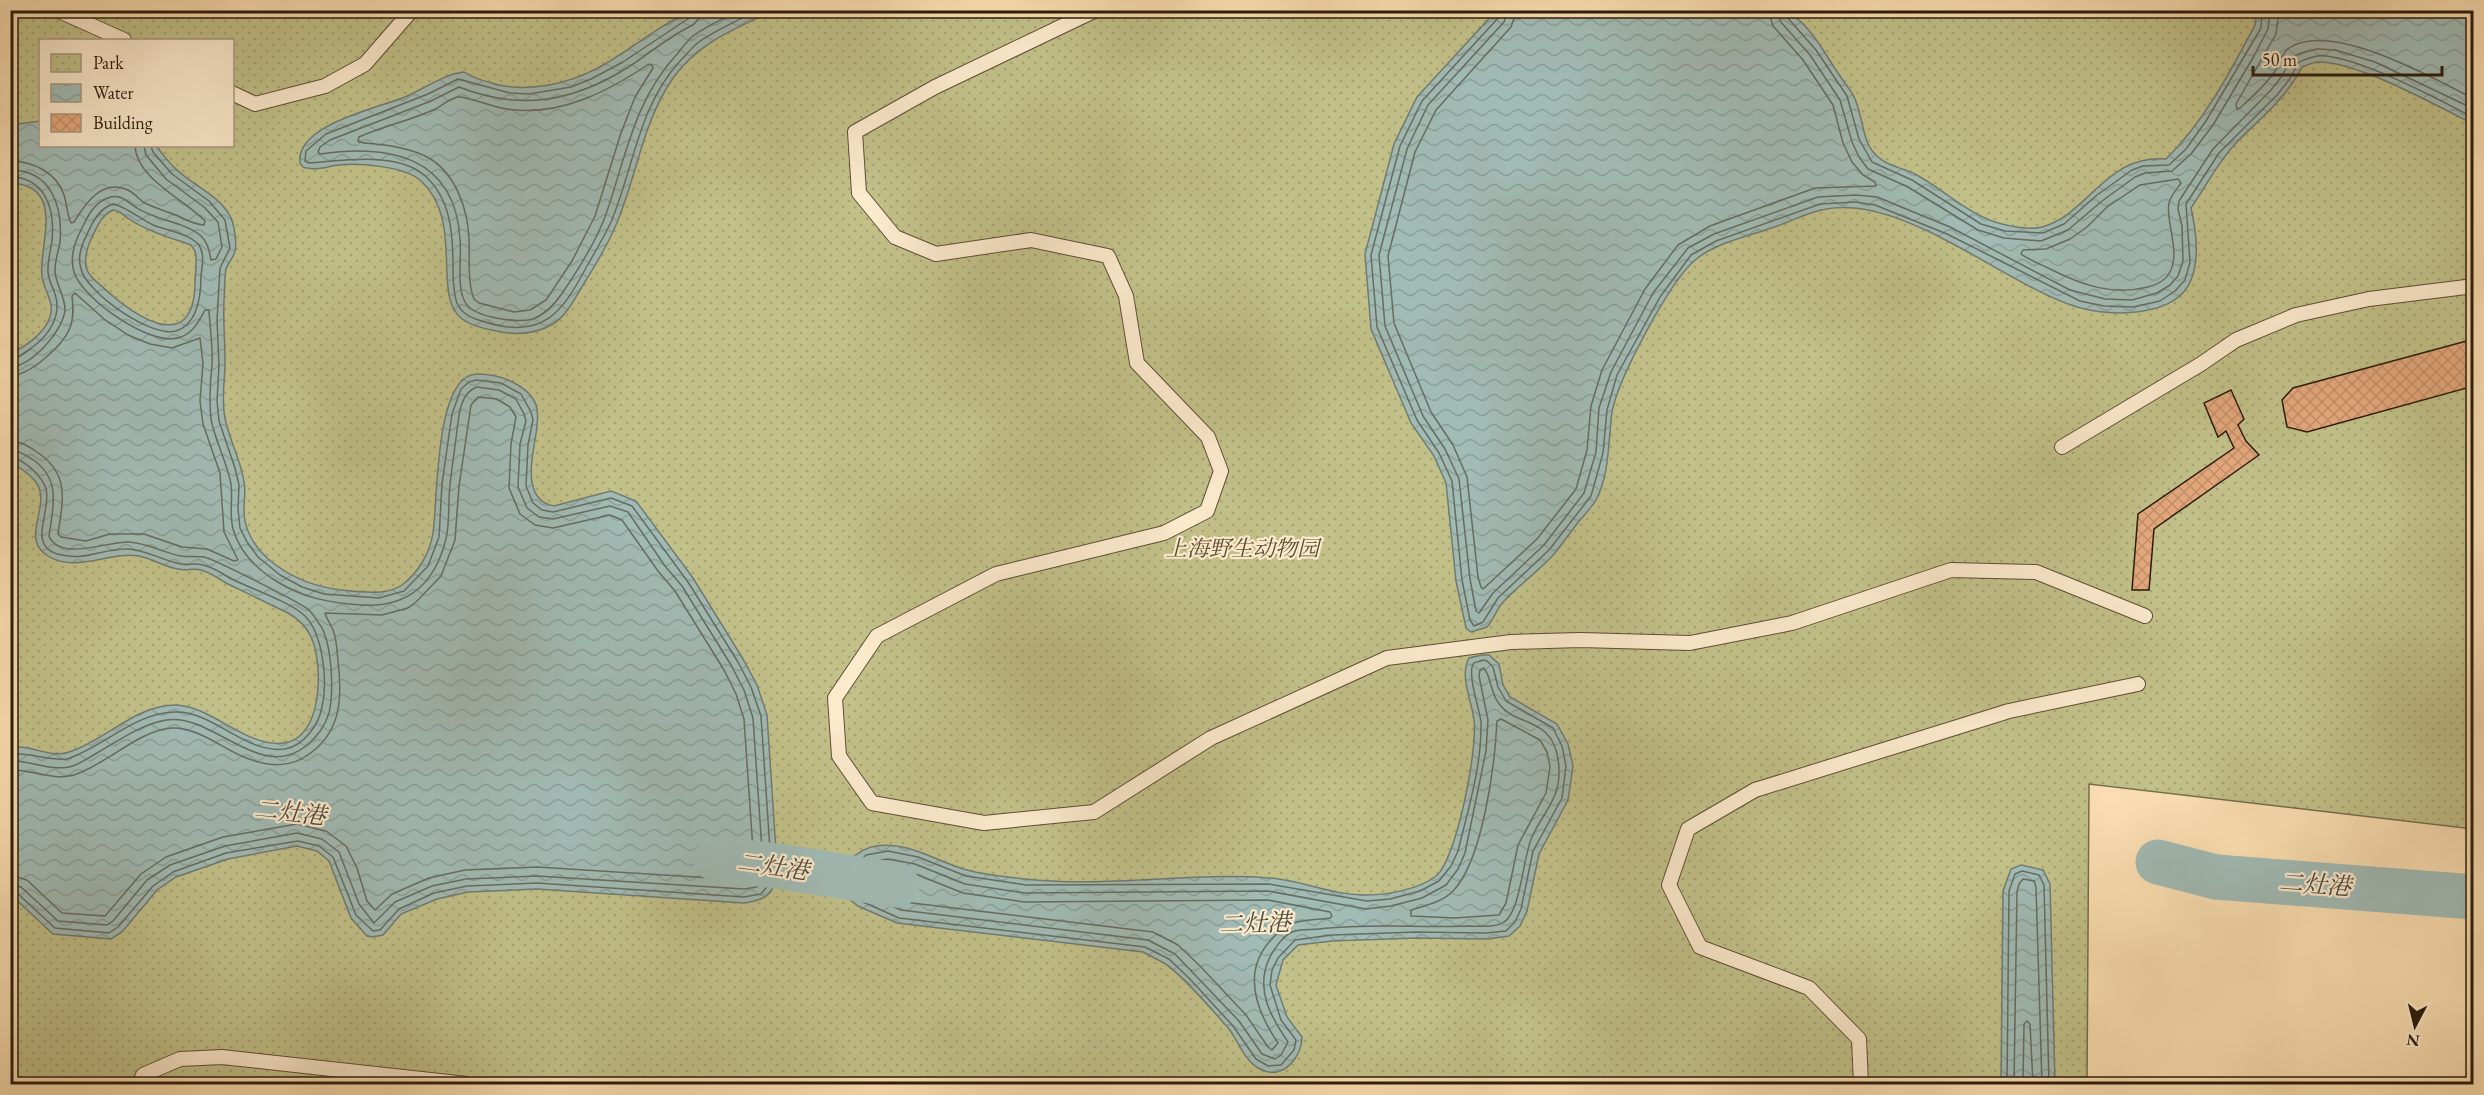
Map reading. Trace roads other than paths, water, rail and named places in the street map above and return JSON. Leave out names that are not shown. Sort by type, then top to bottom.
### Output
[{"type":"lane","points":[[57,10],[122,39]]},
{"type":"lane","points":[[234,94],[255,104],[325,86],[365,64],[412,10]]},
{"type":"lane","points":[[1096,10],[935,87],[855,132],[859,193],[895,237],[936,254],[1031,240],[1108,256],[1126,296],[1137,363],[1208,437],[1221,471],[1207,511],[1164,533],[996,574],[877,636],[835,698],[839,756],[872,803],[984,823],[1094,812],[1211,738],[1387,658],[1511,642],[1581,640],[1690,643],[1792,623],[1951,570],[2036,572],[2145,616]]},
{"type":"lane","points":[[2062,447],[2201,364],[2236,340],[2296,315],[2369,299],[2474,286]]},
{"type":"lane","points":[[1861,1084],[1859,1039],[1809,988],[1700,947],[1669,885],[1688,829],[1755,790],[2008,711],[2138,684]]},
{"type":"lane","points":[[139,1084],[143,1075],[180,1059],[222,1057],[467,1084]]},
{"type":"water","points":[[692,11],[773,11],[732,30],[706,46],[694,55],[673,78],[654,113],[623,206],[605,248],[567,311],[553,324],[540,330],[514,333],[476,326],[462,319],[453,308],[449,293],[442,216],[434,197],[414,176],[394,169],[370,165],[338,165],[315,169],[304,168],[300,163],[302,150],[310,138],[324,128],[405,97],[449,76],[464,72],[485,81],[518,88],[571,80],[607,63],[656,30]]},
{"type":"water","points":[[1496,11],[1785,11],[1794,16],[1809,31],[1852,93],[1868,145],[1880,159],[1926,180],[1981,216],[2006,225],[2024,228],[2042,227],[2058,220],[2113,175],[2128,166],[2145,160],[2166,159],[2180,145],[2215,96],[2255,25],[2257,11],[2473,11],[2473,124],[2398,86],[2355,69],[2319,62],[2302,67],[2280,99],[2230,150],[2191,208],[2196,235],[2196,262],[2191,280],[2183,292],[2171,302],[2140,312],[2106,312],[2077,307],[2048,295],[1917,226],[1884,214],[1852,208],[1821,210],[1711,250],[1694,261],[1671,289],[1634,356],[1616,397],[1604,479],[1594,503],[1554,554],[1502,604],[1487,627],[1471,632],[1466,628],[1456,581],[1446,483],[1434,456],[1411,423],[1371,329],[1365,254],[1394,144],[1417,97]]},
{"type":"water","points":[[39,121],[39,147],[157,147],[182,175],[212,196],[225,209],[234,228],[236,248],[226,269],[225,277],[223,397],[227,426],[245,489],[244,515],[247,529],[253,541],[267,558],[286,572],[306,582],[339,590],[370,592],[384,592],[402,585],[418,569],[426,555],[433,533],[441,442],[453,395],[463,380],[477,374],[497,376],[525,390],[532,397],[538,419],[531,473],[534,491],[538,498],[554,506],[611,491],[636,501],[693,578],[757,685],[767,715],[777,866],[775,882],[770,893],[761,899],[744,903],[537,889],[468,892],[437,899],[401,914],[383,935],[372,937],[367,936],[351,918],[329,861],[317,851],[297,846],[228,859],[176,877],[157,890],[122,932],[111,939],[53,934],[11,895],[11,748],[18,747],[62,754],[82,747],[148,710],[177,705],[204,712],[243,734],[257,739],[270,743],[284,743],[297,738],[313,715],[317,699],[318,666],[312,639],[296,618],[208,572],[198,569],[173,568],[139,556],[127,555],[79,563],[67,562],[56,560],[38,547],[36,529],[41,500],[40,491],[30,476],[11,462],[10,354],[34,339],[44,329],[50,317],[50,301],[42,277],[46,219],[39,195],[28,187],[11,183],[10,125]],"holes":[[[113,210],[143,227],[191,245],[195,251],[196,267],[192,305],[185,318],[174,324],[161,324],[147,319],[118,301],[88,273],[86,256],[91,239],[103,217]]]},
{"type":"water","points":[[1489,655],[1499,664],[1503,685],[1510,697],[1557,724],[1568,744],[1573,766],[1568,800],[1539,854],[1527,911],[1520,926],[1509,936],[1487,939],[1416,938],[1332,941],[1298,945],[1283,960],[1276,985],[1287,1017],[1302,1037],[1295,1060],[1283,1070],[1268,1072],[1250,1062],[1229,1029],[1188,984],[1164,963],[1143,952],[897,923],[858,906],[838,890],[834,883],[845,865],[857,854],[876,846],[888,845],[911,849],[974,872],[1025,879],[1086,882],[1208,877],[1269,878],[1355,895],[1384,894],[1412,888],[1429,881],[1444,866],[1458,826],[1469,777],[1474,734],[1473,713],[1465,673],[1466,665],[1469,658]]},
{"type":"water","points":[[2021,865],[2043,870],[2050,884],[2055,1084],[2001,1084],[2003,891],[2011,869]]},
{"type":"waterway","name":"二灶港","points":[[716,859],[897,885]]},
{"type":"waterway","name":"二灶港","points":[[2158,862],[2216,877],[2474,897]]},
{"type":"park label","name":"上海野生动物园","points":[[1242,548]]}]
